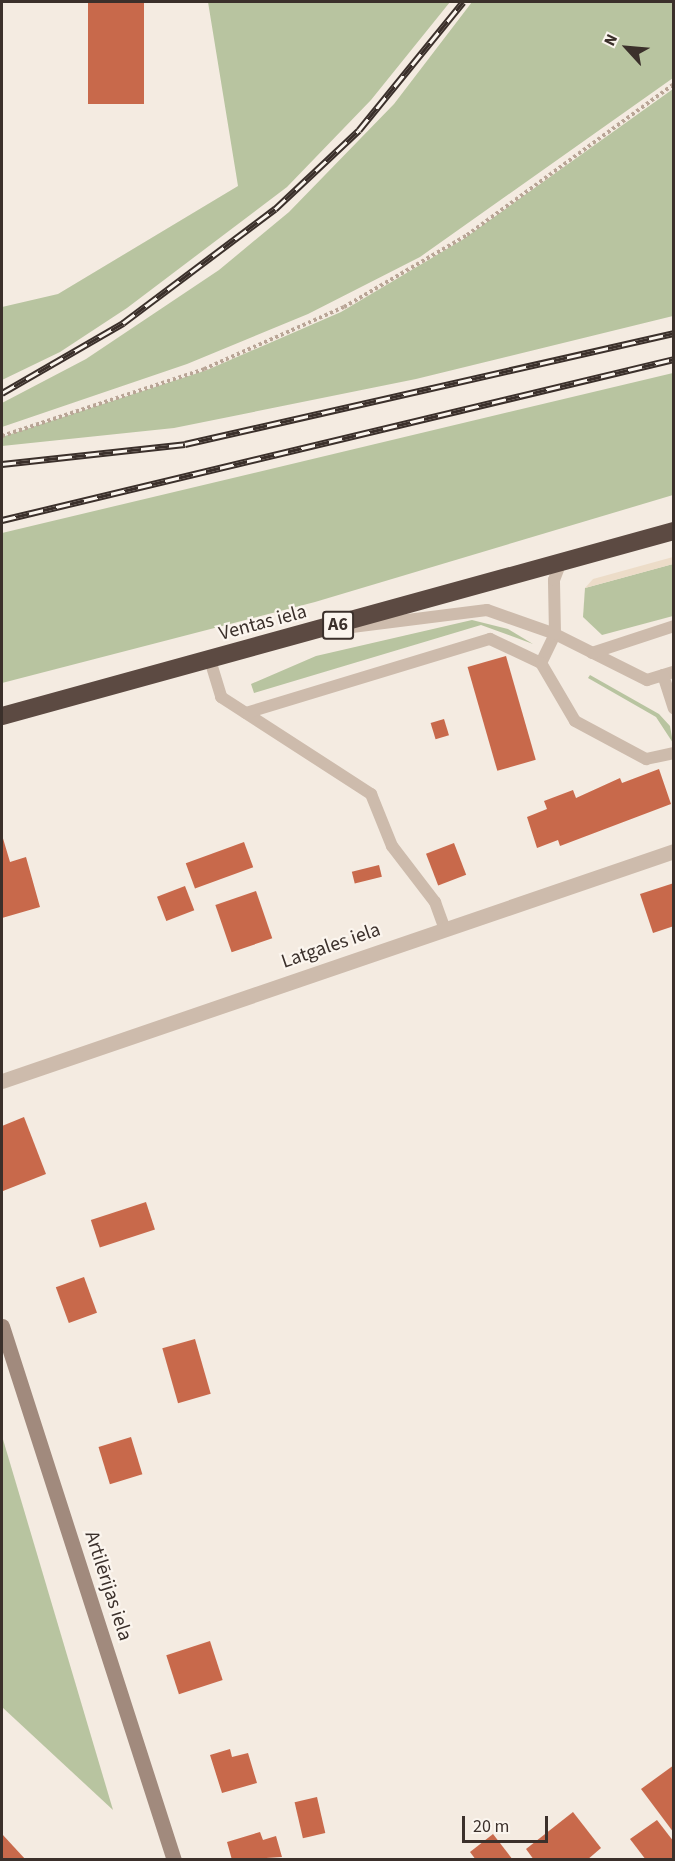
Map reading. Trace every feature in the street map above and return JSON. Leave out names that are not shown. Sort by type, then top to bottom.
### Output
[{"type":"highway","name":"Ventas iela","points":[[2,716],[326,629],[674,531]]},
{"type":"street","name":"Latgales iela","points":[[2,1080],[674,851]]},
{"type":"street","name":"Artilērijas iela","points":[[2,1326],[174,1860]]},
{"type":"lane","points":[[540,663],[555,634],[554,579],[561,562]]},
{"type":"lane","points":[[326,629],[410,623],[474,610],[496,612],[555,634],[647,680],[668,674],[674,708]]},
{"type":"lane","points":[[592,653],[674,626]]},
{"type":"lane","points":[[246,713],[490,639],[540,663],[575,721],[646,759],[674,753]]},
{"type":"lane","points":[[210,660],[221,697],[371,794],[392,846],[435,902],[445,929]]},
{"type":"path","points":[[2,436],[204,369],[344,307],[467,235],[674,84]]},
{"type":"green space","points":[[208,2],[450,2],[371,100],[287,187],[127,308],[60,352],[2,380],[2,307],[58,294],[238,186]]},
{"type":"green space","points":[[472,2],[673,2],[673,78],[420,257],[308,314],[187,364],[2,427],[2,403],[86,359],[219,270],[289,212],[394,104]]},
{"type":"green space","points":[[673,89],[673,316],[416,379],[174,428],[2,446],[2,437],[207,370],[341,312],[462,240]]},
{"type":"green space","points":[[673,373],[673,495],[315,602],[2,683],[2,533]]},
{"type":"green space","points":[[673,564],[673,616],[602,635],[583,617],[585,588]]},
{"type":"green space","points":[[472,620],[508,629],[533,644],[481,625],[254,693],[251,684],[316,656]]},
{"type":"green space","points":[[590,675],[659,714],[670,726],[673,743],[656,717],[588,678]]},
{"type":"green space","points":[[2,1436],[113,1810],[2,1707]]},
{"type":"shaded area","points":[[673,557],[673,564],[585,588],[593,579]]},
{"type":"building","points":[[88,2],[144,2],[144,104],[88,104]]},
{"type":"building","points":[[506,656],[536,760],[497,771],[468,667]]},
{"type":"building","points":[[444,719],[449,735],[436,739],[431,723]]},
{"type":"building","points":[[659,769],[671,804],[560,846],[558,840],[537,848],[527,817],[547,809],[544,801],[573,790],[576,798],[620,778],[622,783]]},
{"type":"building","points":[[2,835],[10,862],[26,857],[40,907],[2,918]]},
{"type":"building","points":[[244,842],[253,867],[195,889],[186,863]]},
{"type":"building","points":[[454,843],[466,875],[438,885],[426,854]]},
{"type":"building","points":[[379,865],[382,877],[355,883],[352,872]]},
{"type":"building","points":[[674,883],[674,926],[653,933],[640,894]]},
{"type":"building","points":[[185,886],[194,910],[166,921],[157,897]]},
{"type":"building","points":[[256,891],[272,938],[232,952],[215,905]]},
{"type":"building","points":[[24,1117],[46,1174],[3,1191],[2,1126]]},
{"type":"building","points":[[146,1202],[155,1230],[100,1248],[91,1220]]},
{"type":"building","points":[[84,1277],[97,1313],[69,1323],[56,1287]]},
{"type":"building","points":[[195,1339],[211,1394],[178,1403],[162,1348]]},
{"type":"building","points":[[131,1437],[142,1474],[110,1484],[98,1447]]},
{"type":"building","points":[[210,1641],[223,1680],[179,1694],[166,1655]]},
{"type":"building","points":[[230,1749],[232,1757],[248,1753],[257,1783],[222,1793],[210,1755]]},
{"type":"building","points":[[674,1765],[674,1833],[641,1789]]},
{"type":"building","points":[[317,1797],[325,1833],[303,1838],[295,1802]]},
{"type":"building","points":[[573,1812],[601,1848],[587,1860],[534,1860],[526,1849]]},
{"type":"building","points":[[657,1820],[674,1842],[674,1860],[646,1860],[630,1839]]},
{"type":"building","points":[[260,1832],[263,1840],[276,1836],[282,1857],[232,1860],[227,1842]]},
{"type":"building","points":[[2,1834],[26,1860],[2,1860]]},
{"type":"building","points":[[493,1834],[513,1860],[476,1860],[470,1852]]},
{"type":"railway","points":[[2,393],[123,323],[275,209],[359,130],[463,2]]},
{"type":"railway","points":[[2,464],[185,444],[674,333]]},
{"type":"railway","points":[[2,520],[674,359]]}]
